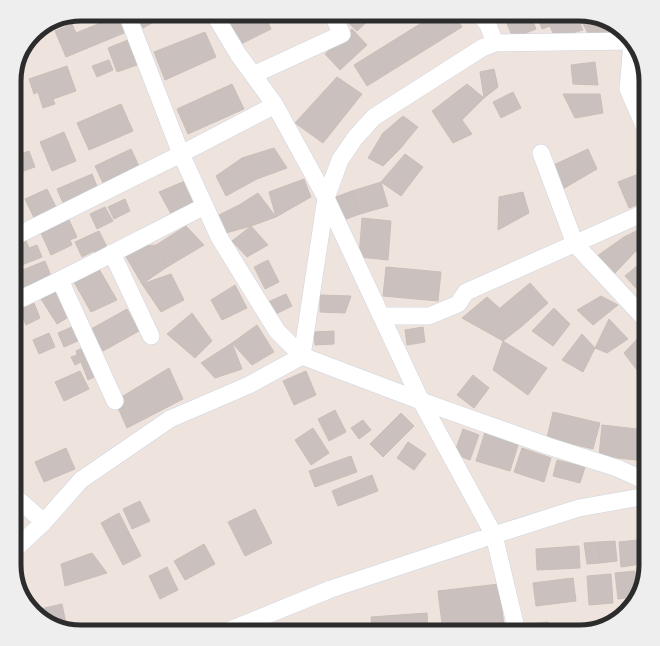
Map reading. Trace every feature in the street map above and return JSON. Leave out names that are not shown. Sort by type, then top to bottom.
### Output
[{"type":"street","points":[[130,21],[182,154],[219,238],[277,331],[302,356],[421,402],[617,468],[639,479]]},
{"type":"street","points":[[218,21],[238,54],[274,105],[326,198],[421,402],[494,535],[514,625]]},
{"type":"street","points":[[253,75],[342,34],[336,21]]},
{"type":"street","points":[[485,21],[495,43]]},
{"type":"street","points":[[302,356],[326,198],[340,160],[355,138],[374,117],[482,48],[495,43],[624,42]]},
{"type":"street","points":[[630,51],[628,90],[639,114]]},
{"type":"street","points":[[21,234],[182,154],[274,105]]},
{"type":"street","points":[[541,153],[575,244],[639,313]]},
{"type":"street","points":[[21,299],[205,206]]},
{"type":"street","points":[[381,316],[429,316],[458,304],[466,292],[639,215]]},
{"type":"street","points":[[112,253],[151,336]]},
{"type":"street","points":[[60,280],[115,401]]},
{"type":"street","points":[[21,543],[44,522],[82,480],[170,419],[249,385],[302,356]]},
{"type":"street","points":[[242,625],[331,589],[494,535],[579,508],[639,497]]},
{"type":"street","points":[[21,502],[44,522]]},
{"type":"building","points":[[97,21],[119,21],[124,33],[66,57],[55,31],[72,24],[76,33],[98,24]]},
{"type":"building","points":[[140,21],[156,21],[143,28]]},
{"type":"building","points":[[267,21],[271,29],[241,44],[230,22]]},
{"type":"building","points":[[346,21],[368,21],[357,31]]},
{"type":"building","points":[[425,21],[458,21],[462,27],[367,86],[354,65]]},
{"type":"building","points":[[487,21],[495,21],[488,25]]},
{"type":"building","points":[[506,21],[533,21],[536,29],[513,38]]},
{"type":"building","points":[[539,21],[579,21],[583,30],[555,38],[550,26],[542,29]]},
{"type":"building","points":[[582,22],[594,23],[612,31],[592,41]]},
{"type":"building","points":[[352,29],[367,45],[340,70],[325,54]]},
{"type":"building","points":[[205,32],[216,57],[165,80],[154,52]]},
{"type":"building","points":[[128,40],[137,65],[117,72],[108,48]]},
{"type":"building","points":[[109,60],[113,70],[97,77],[92,66]]},
{"type":"building","points":[[595,62],[598,85],[573,84],[571,65]]},
{"type":"building","points":[[636,65],[639,76],[634,75]]},
{"type":"building","points":[[67,66],[76,91],[53,99],[55,104],[43,108],[38,92],[34,94],[29,79]]},
{"type":"building","points":[[494,69],[498,87],[484,98],[480,72]]},
{"type":"building","points":[[337,77],[362,94],[323,143],[295,123]]},
{"type":"building","points":[[232,84],[244,109],[188,134],[177,109]]},
{"type":"building","points":[[467,84],[484,98],[462,120],[472,134],[453,143],[432,111]]},
{"type":"building","points":[[513,92],[521,108],[501,118],[493,102]]},
{"type":"building","points":[[563,94],[600,94],[603,113],[575,118]]},
{"type":"building","points":[[121,104],[133,131],[89,150],[77,123]]},
{"type":"building","points":[[403,116],[418,127],[400,149],[383,133]]},
{"type":"building","points":[[64,132],[76,161],[52,171],[40,142]]},
{"type":"building","points":[[383,133],[400,149],[383,166],[368,158]]},
{"type":"building","points":[[274,148],[287,168],[257,179],[242,158]]},
{"type":"building","points":[[131,149],[139,166],[103,183],[95,166]]},
{"type":"building","points":[[588,149],[597,169],[556,193],[547,168]]},
{"type":"building","points":[[29,151],[35,167],[21,172],[21,154]]},
{"type":"building","points":[[405,154],[423,167],[401,196],[381,182]]},
{"type":"building","points":[[242,158],[257,179],[226,196],[216,176]]},
{"type":"building","points":[[92,174],[99,191],[64,205],[57,189]]},
{"type":"building","points":[[639,174],[639,204],[629,208],[618,182]]},
{"type":"building","points":[[304,179],[311,197],[276,217],[269,192]]},
{"type":"building","points":[[185,181],[205,206],[175,221],[159,192]]},
{"type":"building","points":[[381,182],[388,206],[360,214],[352,191]]},
{"type":"building","points":[[47,189],[57,209],[35,220],[25,199]]},
{"type":"building","points":[[352,191],[360,214],[341,221],[333,198]]},
{"type":"building","points":[[523,192],[529,213],[498,230],[499,197]]},
{"type":"building","points":[[258,193],[276,217],[251,226],[239,205]]},
{"type":"building","points":[[125,199],[130,211],[114,219],[108,207]]},
{"type":"building","points":[[239,205],[251,226],[226,233],[211,219]]},
{"type":"building","points":[[105,207],[113,221],[97,229],[90,214]]},
{"type":"building","points":[[68,218],[77,237],[70,240],[72,245],[51,255],[40,231]]},
{"type":"building","points":[[362,218],[391,221],[388,260],[359,257]]},
{"type":"building","points":[[186,226],[204,245],[167,267],[156,245]]},
{"type":"building","points":[[251,226],[268,245],[247,257],[232,241]]},
{"type":"building","points":[[639,230],[639,254],[624,237]]},
{"type":"building","points":[[99,231],[108,249],[95,255],[94,251],[82,257],[75,242]]},
{"type":"building","points":[[624,237],[636,251],[614,274],[590,261]]},
{"type":"building","points":[[26,241],[29,248],[37,245],[42,257],[21,265],[21,243]]},
{"type":"building","points":[[156,245],[167,267],[142,284],[121,248]]},
{"type":"building","points":[[268,260],[279,282],[265,289],[254,267]]},
{"type":"building","points":[[45,261],[51,276],[21,288],[21,271]]},
{"type":"building","points":[[639,264],[639,291],[625,276]]},
{"type":"building","points":[[386,267],[441,272],[438,301],[383,296]]},
{"type":"building","points":[[99,269],[117,300],[91,312],[74,282]]},
{"type":"building","points":[[171,274],[184,300],[161,312],[142,284]]},
{"type":"building","points":[[530,283],[548,303],[521,327],[500,308]]},
{"type":"building","points":[[235,285],[247,308],[222,320],[211,300]]},
{"type":"building","points":[[64,288],[75,313],[57,324],[41,299]]},
{"type":"building","points":[[286,294],[292,306],[274,315],[268,302]]},
{"type":"building","points":[[320,295],[351,296],[345,313],[320,312]]},
{"type":"building","points":[[601,296],[618,305],[593,325],[577,310]]},
{"type":"building","points":[[487,297],[521,327],[503,341],[462,318]]},
{"type":"building","points":[[34,303],[40,318],[26,325],[21,314],[21,306],[24,304],[27,307]]},
{"type":"building","points":[[554,308],[570,324],[553,346],[532,331]]},
{"type":"building","points":[[127,309],[139,331],[103,351],[91,329]]},
{"type":"building","points":[[192,313],[212,341],[195,358],[167,334]]},
{"type":"building","points":[[609,319],[628,339],[607,353],[595,348]]},
{"type":"building","points":[[257,325],[274,352],[252,365],[232,343]]},
{"type":"building","points":[[74,326],[80,340],[64,347],[58,333]]},
{"type":"building","points":[[423,327],[425,342],[407,345],[405,330]]},
{"type":"building","points":[[334,331],[334,344],[315,345],[314,332]]},
{"type":"building","points":[[49,333],[55,347],[39,354],[33,340]]},
{"type":"building","points":[[582,334],[595,348],[583,372],[562,360]]},
{"type":"building","points":[[639,337],[639,373],[624,353]]},
{"type":"building","points":[[503,341],[547,368],[528,395],[493,370]]},
{"type":"building","points":[[232,343],[242,369],[215,378],[201,363]]},
{"type":"building","points":[[87,346],[100,374],[88,380],[81,362],[75,365],[71,357],[77,355],[76,351]]},
{"type":"building","points":[[169,368],[183,399],[127,428],[115,401]]},
{"type":"building","points":[[80,371],[89,389],[64,401],[55,382]]},
{"type":"building","points":[[306,371],[316,395],[294,405],[283,381]]},
{"type":"building","points":[[473,375],[489,388],[474,408],[457,395]]},
{"type":"building","points":[[335,410],[346,432],[329,441],[318,419]]},
{"type":"building","points":[[553,412],[600,423],[593,449],[547,438]]},
{"type":"building","points":[[401,413],[414,426],[383,457],[370,444]]},
{"type":"building","points":[[363,420],[371,430],[359,439],[351,428]]},
{"type":"building","points":[[602,425],[639,429],[639,460],[599,456]]},
{"type":"building","points":[[313,428],[329,453],[311,465],[295,440]]},
{"type":"building","points":[[463,429],[479,435],[470,460],[454,454]]},
{"type":"building","points":[[485,432],[519,442],[510,471],[476,461]]},
{"type":"building","points":[[408,442],[426,454],[414,470],[397,458]]},
{"type":"building","points":[[66,448],[75,469],[44,482],[35,462]]},
{"type":"building","points":[[522,448],[551,458],[544,482],[514,472]]},
{"type":"building","points":[[351,456],[357,472],[315,487],[309,471]]},
{"type":"building","points":[[557,460],[585,467],[580,483],[553,476]]},
{"type":"building","points":[[372,475],[378,491],[338,506],[332,491]]},
{"type":"building","points":[[140,501],[150,521],[132,529],[123,509]]},
{"type":"building","points":[[255,509],[272,543],[245,556],[228,522]]},
{"type":"building","points":[[119,513],[141,556],[123,565],[101,523]]},
{"type":"building","points":[[638,540],[639,564],[621,567],[619,542]]},
{"type":"building","points":[[615,541],[617,561],[600,563],[598,542]]},
{"type":"building","points":[[598,542],[600,563],[587,564],[584,543]]},
{"type":"building","points":[[204,544],[215,564],[185,580],[174,561]]},
{"type":"building","points":[[579,546],[580,568],[537,570],[536,549]]},
{"type":"building","points":[[92,553],[107,573],[65,586],[61,564]]},
{"type":"building","points":[[167,567],[178,590],[160,599],[149,576]]},
{"type":"building","points":[[635,571],[636,581],[629,598],[618,599],[615,573]]},
{"type":"building","points":[[611,574],[613,603],[589,605],[587,576]]},
{"type":"building","points":[[573,578],[576,601],[536,606],[533,583]]},
{"type":"building","points":[[499,584],[504,625],[442,625],[438,591]]},
{"type":"building","points":[[62,604],[66,623],[51,617],[41,609]]},
{"type":"building","points":[[427,613],[428,625],[372,625],[371,617]]},
{"type":"building","points":[[548,622],[548,625],[530,625]]},
{"type":"building","points":[[578,623],[578,625],[559,625]]}]
